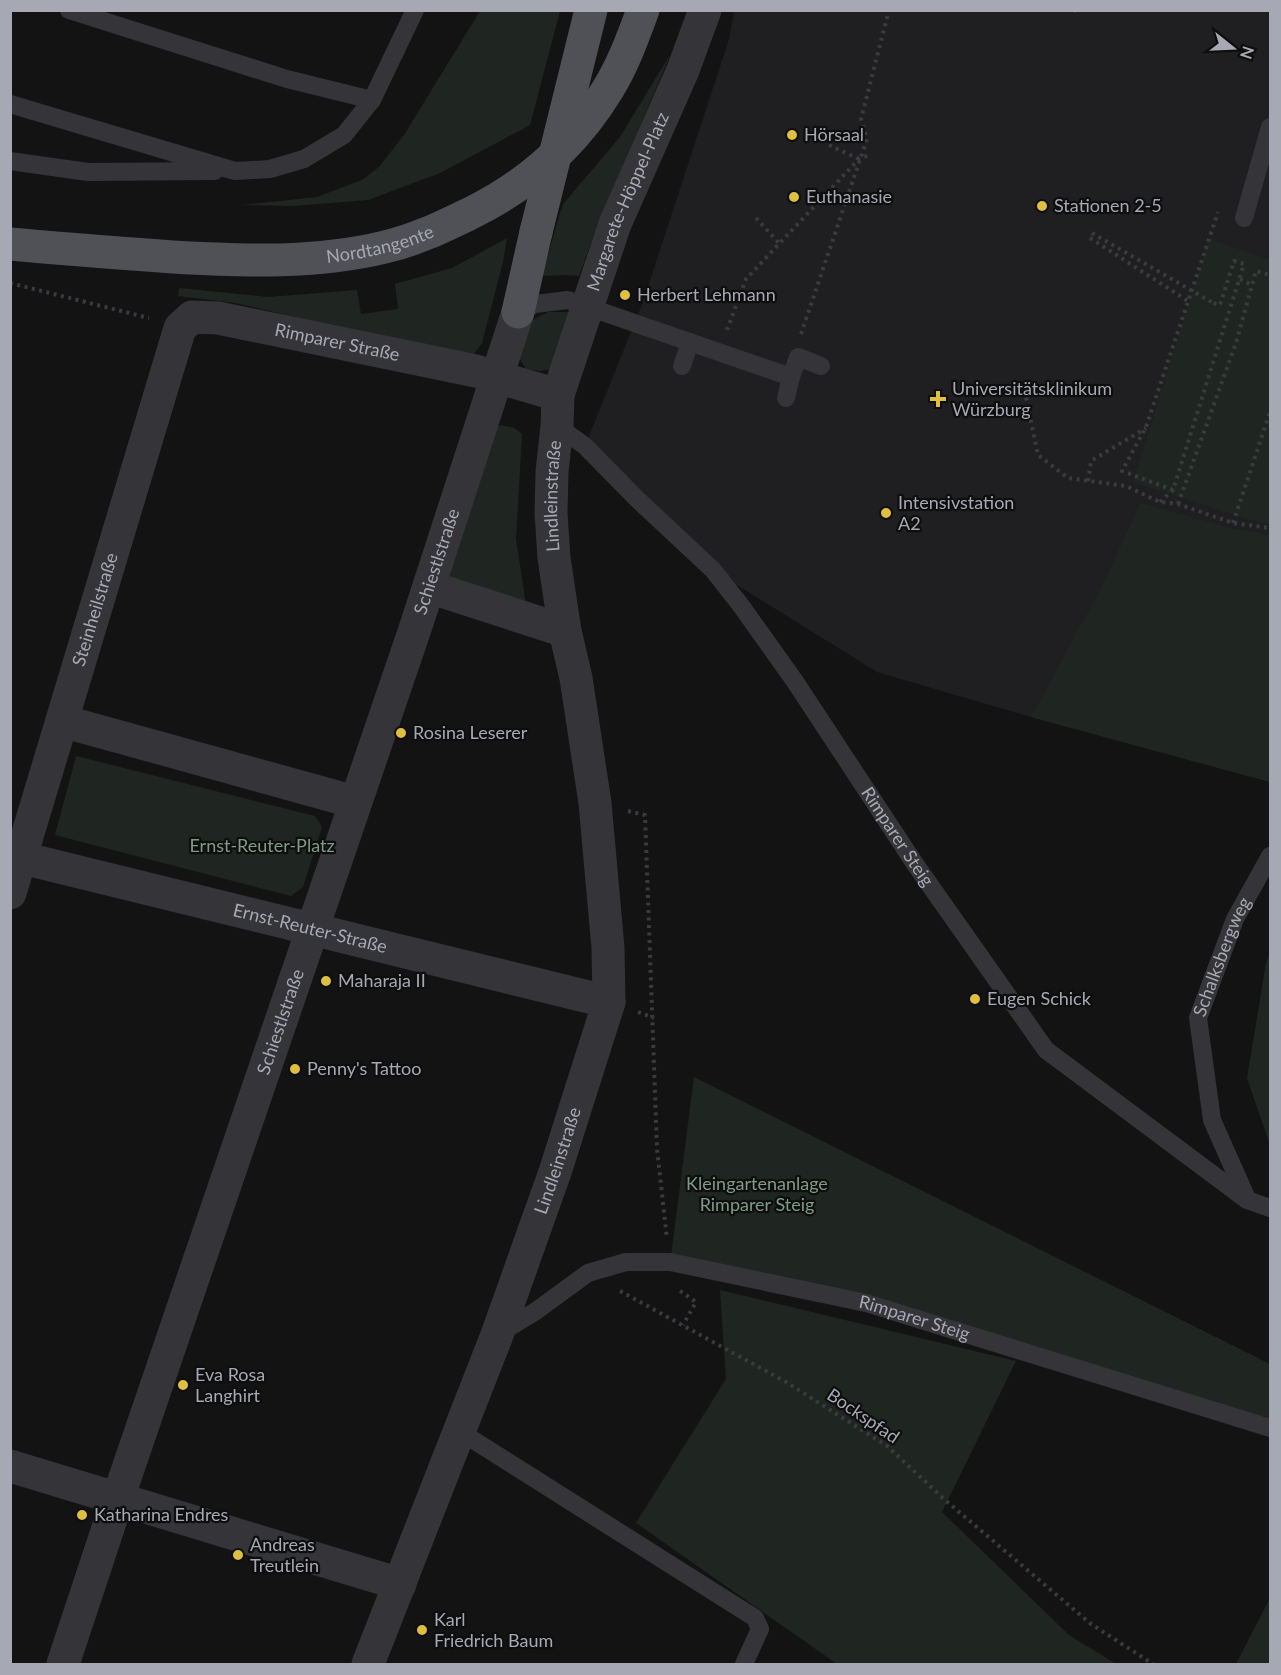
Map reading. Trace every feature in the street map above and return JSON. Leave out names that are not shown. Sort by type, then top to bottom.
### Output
[{"type":"main road","points":[[518,312],[591,10]]},
{"type":"main road","name":"Nordtangente","points":[[10,244],[240,261],[353,254],[432,232],[499,199],[549,162],[578,131],[609,88],[644,10]]},
{"type":"street","name":"Margarete-Höppel-Platz","points":[[558,411],[615,224],[683,70],[705,10]]},
{"type":"street","points":[[498,378],[518,312]]},
{"type":"street","name":"Rimparer Straße","points":[[180,328],[192,317],[218,318],[464,369],[498,378],[558,411]]},
{"type":"street","name":"Steinheilstraße","points":[[10,892],[16,857],[62,721],[180,328]]},
{"type":"street","name":"Schiestlstraße","points":[[63,1665],[498,378]]},
{"type":"street","name":"Lindleinstraße","points":[[368,1665],[496,1335],[555,1172],[609,1002],[608,948],[595,803],[576,678],[565,631],[550,513],[558,411]]},
{"type":"street","points":[[429,587],[565,631]]},
{"type":"street","points":[[62,721],[355,801]]},
{"type":"street","name":"Ernst-Reuter-Straße","points":[[16,857],[609,1002]]},
{"type":"street","points":[[10,1466],[400,1584]]},
{"type":"lane","points":[[69,10],[286,79],[372,100]]},
{"type":"lane","points":[[10,161],[88,172],[235,171],[270,169],[304,159],[344,135],[372,100],[415,10]]},
{"type":"lane","points":[[10,104],[235,171]]},
{"type":"lane","points":[[1244,218],[1270,127]]},
{"type":"lane","points":[[518,312],[535,304],[568,300],[790,377]]},
{"type":"lane","points":[[682,366],[690,342]]},
{"type":"lane","points":[[786,398],[790,377],[798,357],[821,366]]},
{"type":"lane","name":"Rimparer Steig","points":[[558,411],[585,446],[637,500],[712,570],[742,607],[796,683],[915,864],[1046,1050],[1247,1200],[1270,1208]]},
{"type":"lane","name":"Schalksbergweg","points":[[1247,1200],[1212,1120],[1197,1018],[1234,919],[1270,856]]},
{"type":"lane","name":"Rimparer Steig","points":[[496,1335],[536,1311],[588,1273],[626,1262],[670,1262],[866,1302],[1270,1428]]},
{"type":"lane","points":[[459,1431],[755,1618],[760,1629],[744,1665]]},
{"type":"path","points":[[799,340],[867,139],[861,120],[864,102],[889,10]]},
{"type":"path","points":[[829,146],[859,159]]},
{"type":"path","points":[[727,330],[746,279],[859,159],[869,155]]},
{"type":"path","points":[[1173,490],[1122,471],[1146,428],[1221,203]]},
{"type":"path","points":[[756,218],[779,243]]},
{"type":"path","points":[[1092,233],[1220,305],[1234,261],[1244,264],[1173,490],[1160,502]]},
{"type":"path","points":[[1090,238],[1188,301]]},
{"type":"path","points":[[1178,504],[1236,343],[1256,271],[1270,275]]},
{"type":"path","points":[[1240,279],[1252,285]]},
{"type":"path","points":[[10,283],[138,314]]},
{"type":"path","points":[[1023,383],[1038,455],[1068,478],[1126,486],[1160,502],[1178,504],[1233,523],[1270,528]]},
{"type":"path","points":[[1233,523],[1270,412]]},
{"type":"path","points":[[1088,481],[1091,461],[1146,428]]},
{"type":"path","points":[[595,803],[645,815],[657,1149],[670,1262]]},
{"type":"path","name":"Bockspfad","points":[[588,1273],[786,1382],[887,1446],[945,1500],[1091,1624],[1153,1665]]},
{"type":"path","points":[[682,1326],[696,1302],[687,1296]]},
{"type":"shaded area","name":"Universitätsklinikum Würzburg","points":[[734,11],[1270,11],[1270,782],[1031,717],[877,672],[713,570],[585,446],[643,302],[729,39]]},
{"type":"green space","points":[[480,11],[560,11],[530,125],[440,173],[368,200],[294,206],[242,205],[317,197],[362,180],[379,167],[404,135]]},
{"type":"green space","points":[[671,53],[595,232],[579,276],[542,276],[564,203],[620,137]]},
{"type":"green space","points":[[507,238],[482,343],[474,354],[464,357],[236,303],[178,296],[179,288],[268,297],[357,290],[361,314],[398,309],[395,284],[452,268]]},
{"type":"green space","points":[[1209,239],[1270,260],[1270,525],[1133,482]]},
{"type":"green space","points":[[548,312],[571,312],[551,369],[539,371],[526,369],[515,351],[527,323]]},
{"type":"green space","points":[[501,425],[514,428],[522,434],[516,539],[526,605],[446,583],[494,428]]},
{"type":"green space","points":[[1141,503],[1230,528],[1270,535],[1270,782],[1031,717],[1099,592]]},
{"type":"green space","name":"Ernst-Reuter-Platz","points":[[76,756],[315,816],[322,827],[303,887],[291,896],[55,835]]},
{"type":"green space","points":[[1270,952],[1270,1145],[1247,1078],[1266,963]]},
{"type":"green space","name":"Kleingartenanlage Rimparer Steig","points":[[694,1077],[1270,1364],[1270,1426],[671,1256]]},
{"type":"green space","points":[[720,1290],[1016,1361],[942,1512],[1069,1635],[1116,1664],[837,1664],[636,1523],[726,1379]]},
{"type":"green space","points":[[1270,1598],[1270,1664],[1236,1664]]},
{"type":"place","name":"Hörsaal","points":[[792,135]]},
{"type":"place","name":"Euthanasie","points":[[794,197]]},
{"type":"place","name":"Stationen 2-5","points":[[1042,206]]},
{"type":"place","name":"Herbert Lehmann","points":[[625,295]]},
{"type":"place","name":"Universitätsklinikum Würzburg","points":[[938,399]]},
{"type":"place","name":"Intensivstation A2","points":[[886,513]]},
{"type":"place","name":"Rosina Leserer","points":[[401,733]]},
{"type":"place","name":"Maharaja II","points":[[326,981]]},
{"type":"place","name":"Eugen Schick","points":[[975,999]]},
{"type":"place","name":"Penny's Tattoo","points":[[295,1069]]},
{"type":"place","name":"Eva Rosa Langhirt","points":[[183,1385]]},
{"type":"place","name":"Katharina Endres","points":[[82,1515]]},
{"type":"place","name":"Andreas Treutlein","points":[[238,1555]]},
{"type":"place","name":"Karl Friedrich Baum","points":[[422,1630]]}]
